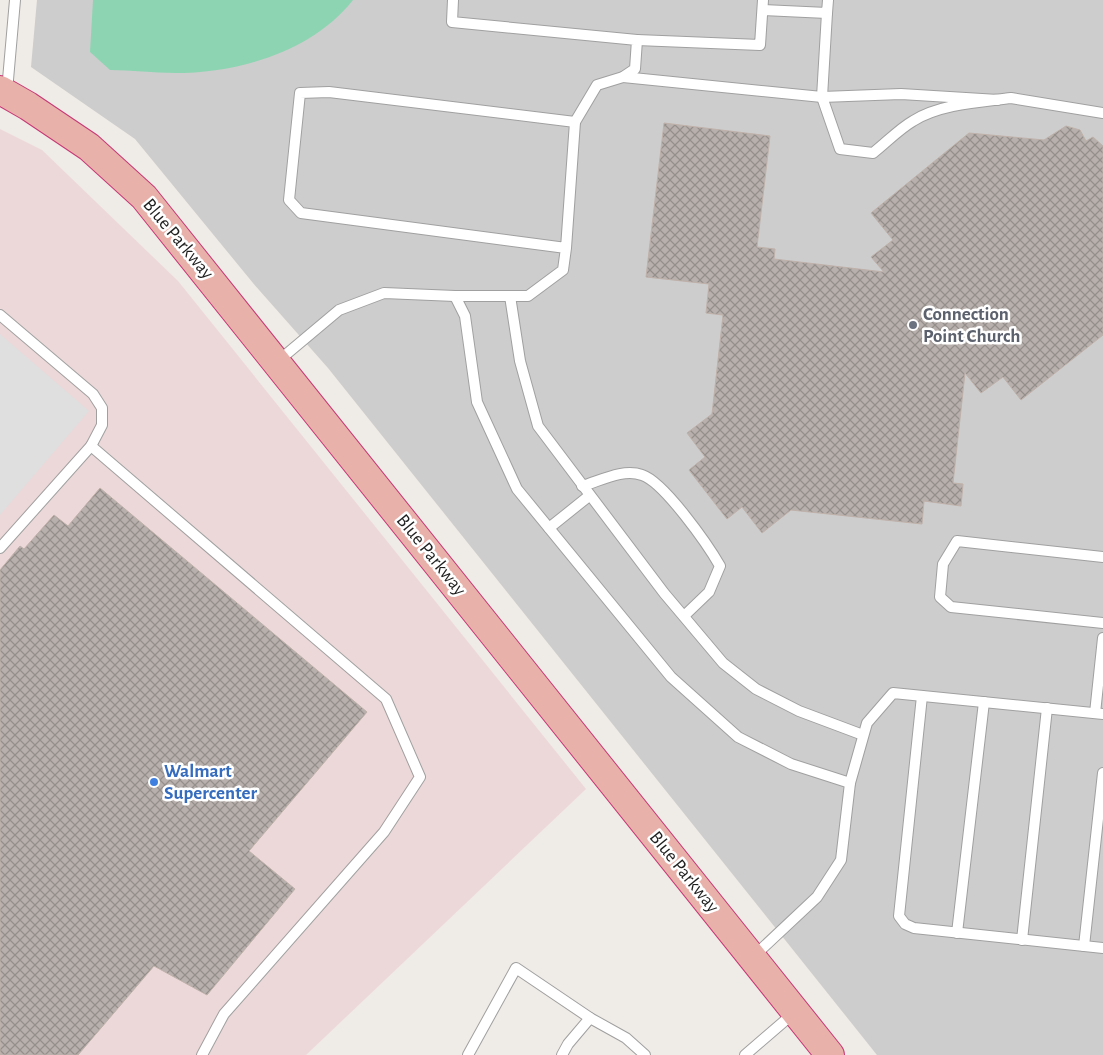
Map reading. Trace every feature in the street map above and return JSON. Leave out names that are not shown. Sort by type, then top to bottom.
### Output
[{"type":"highway","name":"Blue Parkway","points":[[3,91],[89,147],[144,198],[830,1055]]},
{"type":"lane","points":[[3,91],[15,0]]},
{"type":"lane","points":[[453,0],[452,22],[637,40],[760,45],[763,5],[827,14]]},
{"type":"lane","points":[[828,0],[822,97],[840,150],[873,153],[913,120],[955,106],[1011,98],[1103,113]]},
{"type":"lane","points":[[277,362],[339,310],[384,293],[453,296],[528,296],[563,270],[575,122],[597,85],[623,77],[635,69],[637,40]]},
{"type":"lane","points":[[623,77],[822,97],[901,94],[998,100]]},
{"type":"lane","points":[[566,248],[301,213],[289,200],[300,93],[329,92],[575,122]]},
{"type":"lane","points":[[453,296],[455,296],[466,316],[477,402],[517,489],[671,677],[738,737],[791,764],[850,783]]},
{"type":"lane","points":[[510,296],[520,361],[538,426],[589,496],[684,616],[723,663],[756,689],[799,711],[863,735]]},
{"type":"lane","points":[[0,315],[93,394],[102,408],[102,425],[91,446],[0,548]]},
{"type":"lane","points":[[91,446],[386,699],[420,777],[384,832],[224,1014],[202,1055]]},
{"type":"lane","points":[[582,486],[619,474],[642,475],[663,490],[706,543],[720,566],[709,592],[684,616]]},
{"type":"lane","points":[[549,528],[589,496]]},
{"type":"lane","points":[[1103,557],[957,541],[943,564],[940,597],[951,607],[1103,623]]},
{"type":"lane","points":[[752,958],[817,897],[841,860],[850,783],[866,723],[893,693],[1099,713],[1103,638]]},
{"type":"lane","points":[[922,696],[899,916],[905,924],[914,928],[1103,948]]},
{"type":"lane","points":[[957,933],[984,702]]},
{"type":"lane","points":[[1022,940],[1047,708]]},
{"type":"lane","points":[[1084,946],[1103,773]]},
{"type":"lane","points":[[468,1055],[516,968],[590,1018],[626,1038],[645,1055]]},
{"type":"lane","points":[[744,1055],[796,1012]]},
{"type":"lane","points":[[562,1055],[568,1044],[590,1018]]},
{"type":"shaded area","points":[[37,0],[1103,0],[1103,1055],[877,1055],[328,368],[253,283],[135,139],[31,67]]},
{"type":"shaded area","points":[[0,129],[42,150],[178,281],[586,789],[306,1055],[0,1055]]},
{"type":"shaded area","points":[[0,334],[89,411],[0,515]]},
{"type":"green space","points":[[93,0],[353,0],[336,18],[317,33],[295,46],[272,56],[224,69],[175,73],[110,70],[90,52]]},
{"type":"building","name":"Connection Point Church","points":[[664,123],[770,136],[757,247],[775,249],[774,259],[884,272],[871,257],[893,240],[871,213],[969,133],[1044,140],[1066,126],[1080,130],[1086,141],[1093,137],[1103,146],[1103,335],[1021,400],[1003,377],[981,393],[965,373],[953,483],[963,484],[961,506],[924,501],[922,524],[791,510],[762,533],[742,507],[727,519],[689,470],[705,457],[687,433],[712,414],[723,315],[706,313],[709,284],[646,277]]},
{"type":"building","name":"Walmart Supercenter","points":[[100,488],[367,712],[249,851],[295,889],[207,995],[154,966],[78,1055],[0,1055],[0,570],[20,546],[24,549],[54,515],[68,526]]},
{"type":"place","name":"Connection Point Church","points":[[913,325]]},
{"type":"place","name":"Walmart Supercenter","points":[[154,782]]}]
